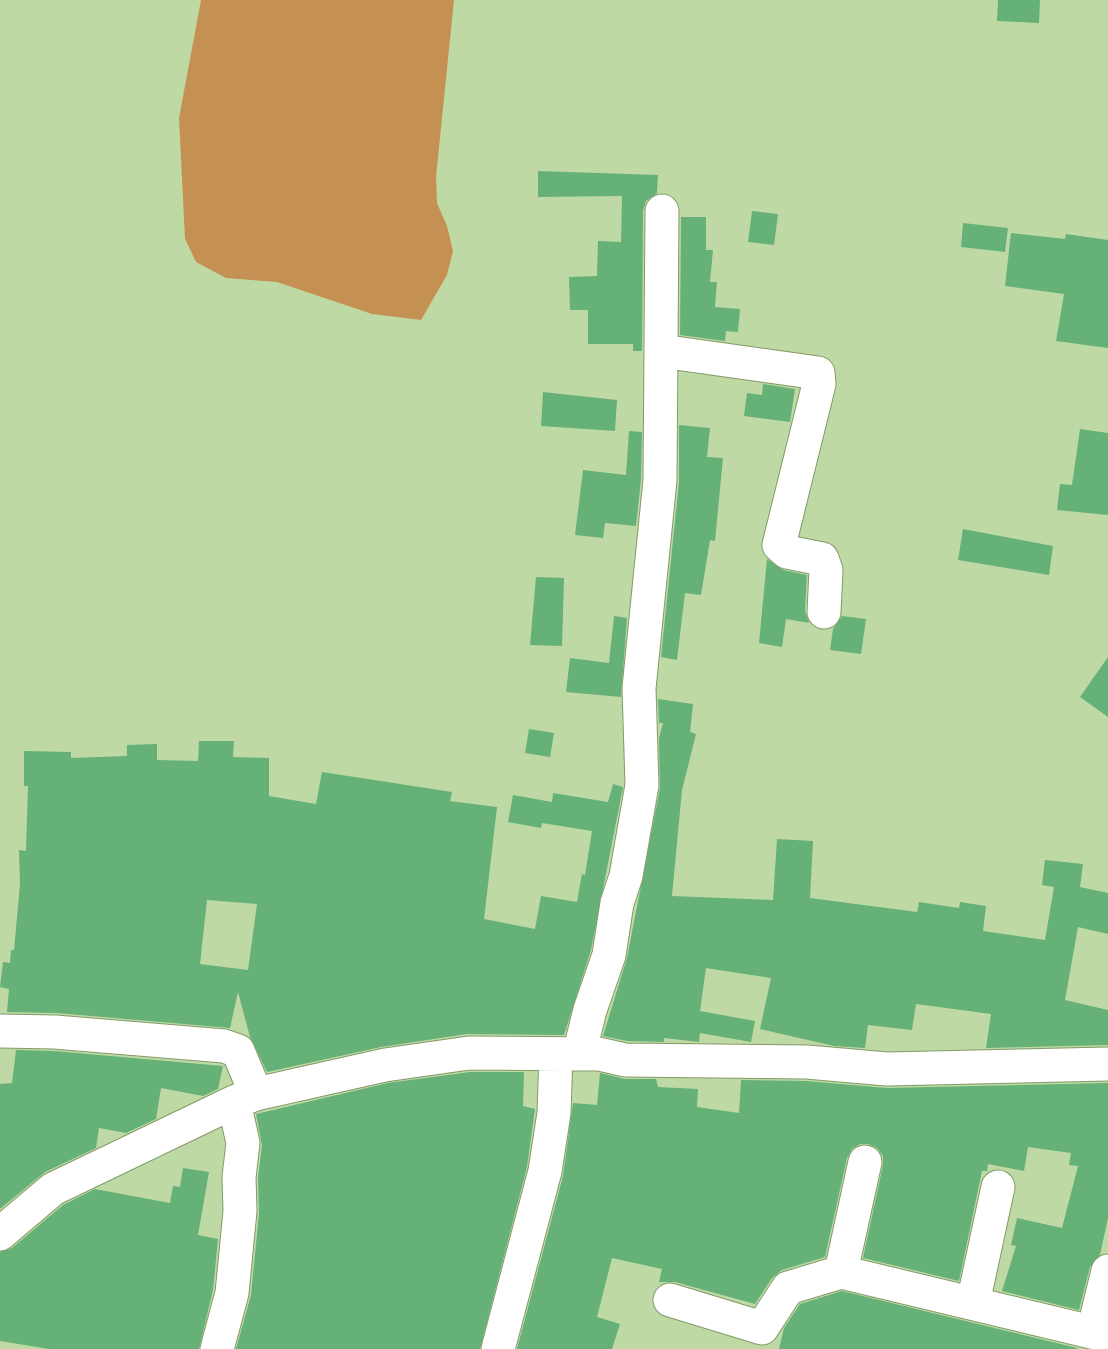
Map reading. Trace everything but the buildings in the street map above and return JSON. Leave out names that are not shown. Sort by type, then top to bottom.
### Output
[{"type":"street","points":[[498,1349],[545,1171],[554,1113],[567,1054],[590,1010],[609,955],[617,903],[626,876],[642,785],[639,688],[660,480],[662,211]]},
{"type":"street","points":[[661,351],[818,373],[819,384],[779,545],[787,552],[822,559],[826,570],[824,612]]},
{"type":"street","points":[[0,1031],[55,1032],[224,1046],[238,1051],[245,1098],[239,1177],[240,1211],[232,1293],[217,1349]]},
{"type":"street","points":[[0,1234],[53,1189],[245,1098],[384,1065],[469,1053],[599,1053],[625,1060],[807,1062],[887,1068],[1108,1064]]},
{"type":"street","points":[[841,1272],[865,1161]]},
{"type":"street","points":[[973,1303],[998,1187]]},
{"type":"street","points":[[670,1300],[762,1338],[788,1288],[841,1272],[1101,1334],[1108,1271]]},
{"type":"shaded area","points":[[201,0],[454,0],[436,177],[437,203],[447,226],[453,251],[447,275],[421,320],[372,314],[277,282],[226,278],[196,262],[185,239],[179,118]]}]
